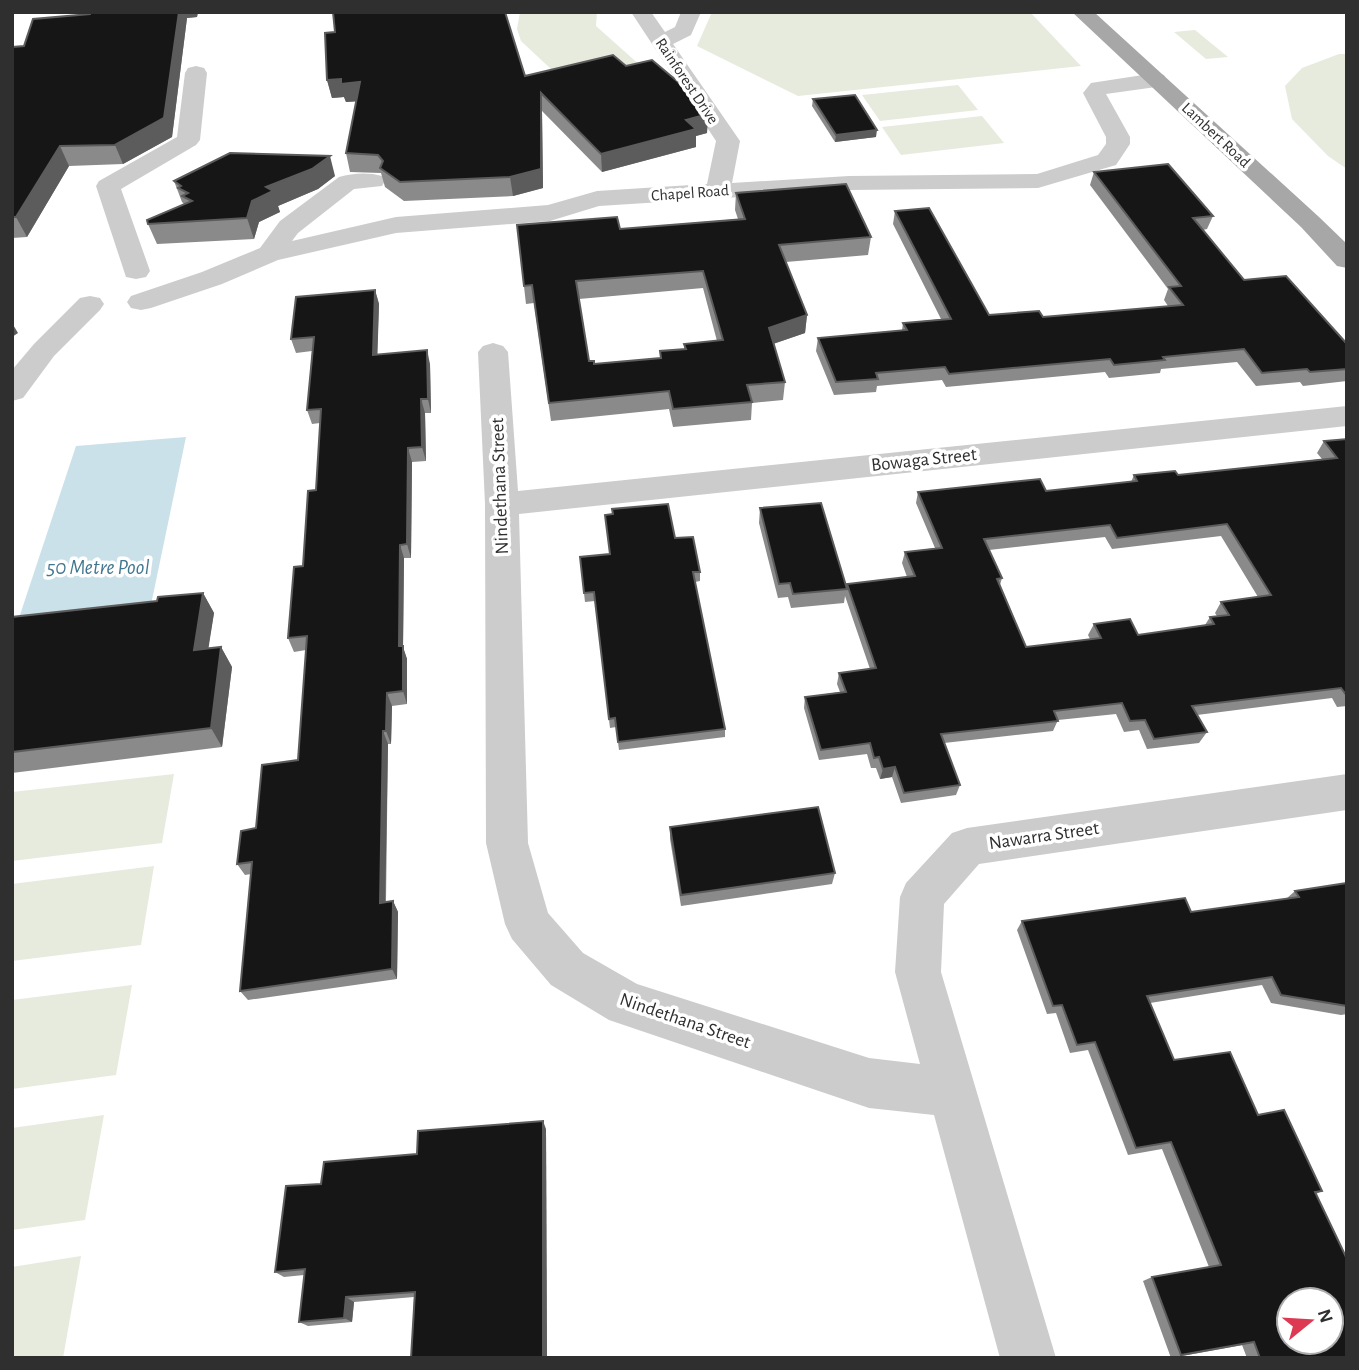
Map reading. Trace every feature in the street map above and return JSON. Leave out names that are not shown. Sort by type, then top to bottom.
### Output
[{"type":"main road","name":"Lambert Road","points":[[1082,12],[1310,222],[1347,260]]},
{"type":"street","name":"Rainforest Drive","points":[[641,12],[728,141],[718,192]]},
{"type":"street","points":[[660,41],[684,31],[691,12]]},
{"type":"street","points":[[136,271],[108,186],[188,140],[196,73]]},
{"type":"street","name":"Chapel Road","points":[[141,302],[212,278],[257,259],[396,225],[550,213],[597,199],[849,183],[1038,181],[1107,160],[1118,144],[1118,137],[1088,110],[1098,88],[1156,80]]},
{"type":"street","points":[[257,259],[289,227],[348,182],[373,181]]},
{"type":"street","points":[[12,391],[44,350],[90,304]]},
{"type":"street","name":"Nindethana Street","points":[[494,352],[502,504],[508,843],[528,924],[568,969],[626,1004],[869,1083],[954,1093]]},
{"type":"street","name":"Bowaga Street","points":[[502,504],[1347,416]]},
{"type":"street","name":"Nawarra Street","points":[[954,1093],[918,972],[922,897],[967,847],[1347,792]]},
{"type":"street","points":[[954,1093],[1028,1358]]},
{"type":"shaded area","points":[[520,12],[597,12],[596,26],[642,67],[567,84],[521,41],[517,29]]},
{"type":"shaded area","points":[[712,12],[1030,12],[1081,66],[798,96],[697,46]]},
{"type":"shaded area","points":[[1195,30],[1228,57],[1206,59],[1174,32]]},
{"type":"shaded area","points":[[1339,54],[1347,54],[1347,169],[1328,156],[1292,119],[1285,86],[1302,68]]},
{"type":"shaded area","points":[[958,85],[978,110],[880,121],[862,95]]},
{"type":"shaded area","points":[[982,116],[1004,143],[901,155],[882,127]]},
{"type":"shaded area","points":[[174,774],[162,843],[12,861],[12,792]]},
{"type":"shaded area","points":[[154,866],[141,945],[12,961],[12,884]]},
{"type":"shaded area","points":[[132,985],[116,1075],[12,1089],[12,1000]]},
{"type":"shaded area","points":[[104,1115],[85,1220],[12,1230],[12,1128]]},
{"type":"shaded area","points":[[81,1256],[63,1358],[12,1358],[12,1267]]},
{"type":"water","name":"50 Metre Pool","points":[[186,437],[147,624],[12,639],[76,446]]},
{"type":"building","points":[[91,12],[179,12],[164,118],[115,145],[60,146],[16,217],[12,217],[13,47],[24,46],[33,19]]},
{"type":"building","points":[[333,12],[505,12],[525,76],[613,55],[626,66],[652,60],[696,97],[708,114],[686,120],[696,129],[601,154],[541,93],[541,169],[510,177],[400,182],[380,168],[383,161],[378,155],[346,153],[360,82],[341,84],[341,79],[327,80],[325,33],[335,32]]},
{"type":"building","points":[[855,95],[877,130],[836,135],[813,99]]},
{"type":"building","points":[[230,153],[330,156],[312,169],[266,187],[273,191],[252,201],[247,218],[148,224],[147,220],[192,201],[182,196],[188,193],[178,188],[181,186],[174,181]]},
{"type":"building","points":[[1168,164],[1213,216],[1193,218],[1244,280],[1286,276],[1347,344],[1347,369],[1262,373],[1244,349],[1114,365],[1110,359],[949,374],[945,367],[876,373],[878,379],[836,382],[818,338],[907,330],[903,323],[951,319],[895,211],[929,208],[989,315],[1039,311],[1043,317],[1183,305],[1169,287],[1181,286],[1094,172]]},
{"type":"building","points":[[846,184],[871,237],[779,245],[807,315],[769,328],[785,382],[747,385],[752,402],[673,409],[669,391],[549,403],[532,285],[524,286],[517,225],[617,217],[620,229],[745,219],[736,193]],"holes":[[[703,271],[723,340],[684,344],[686,349],[660,351],[661,358],[594,364],[594,361],[589,361],[576,281]]]},
{"type":"building","points":[[375,290],[373,355],[427,350],[428,399],[421,399],[422,447],[408,448],[407,544],[400,545],[399,646],[403,646],[403,691],[387,693],[386,731],[383,731],[380,903],[393,901],[392,969],[240,991],[252,862],[237,864],[241,831],[256,828],[262,765],[298,760],[307,636],[288,638],[294,567],[303,566],[308,491],[316,490],[321,409],[307,410],[314,337],[291,339],[296,297]]},
{"type":"building","points":[[1347,439],[1347,696],[1341,688],[1192,706],[1207,732],[1154,739],[1145,720],[1130,721],[1122,703],[1054,711],[1058,721],[941,734],[960,785],[904,793],[895,767],[883,769],[879,757],[874,758],[870,743],[821,750],[805,697],[846,692],[839,673],[876,668],[847,584],[915,576],[905,552],[942,548],[918,492],[1040,479],[1046,491],[1137,481],[1134,475],[1175,471],[1178,475],[1337,458],[1324,441]],"holes":[[[1227,524],[1271,595],[1221,602],[1229,615],[1210,617],[1214,624],[1138,635],[1130,619],[1094,624],[1101,638],[1026,647],[997,579],[1002,578],[984,539],[1110,525],[1117,538]]]},
{"type":"building","points":[[821,503],[847,589],[793,594],[790,583],[779,584],[760,508]]},
{"type":"building","points":[[668,504],[675,538],[693,537],[700,572],[693,572],[725,729],[618,742],[615,718],[609,719],[594,592],[584,593],[580,557],[610,554],[605,515],[613,514],[612,509]]},
{"type":"building","points":[[203,593],[194,650],[221,647],[211,728],[12,752],[12,617],[157,601],[158,597]]},
{"type":"building","points":[[818,807],[835,873],[681,895],[670,827]]},
{"type":"building","points":[[1347,883],[1347,1006],[1281,995],[1272,977],[1147,996],[1174,1060],[1230,1052],[1258,1115],[1284,1110],[1322,1191],[1315,1192],[1347,1259],[1347,1358],[1260,1358],[1254,1342],[1181,1355],[1152,1277],[1221,1265],[1171,1142],[1136,1148],[1095,1042],[1077,1045],[1062,1005],[1053,1006],[1022,921],[1185,898],[1191,912],[1299,897],[1295,891]]},
{"type":"building","points":[[543,1121],[543,1358],[411,1358],[415,1292],[346,1297],[344,1318],[299,1322],[305,1269],[275,1272],[286,1186],[321,1184],[324,1162],[417,1154],[418,1131]]}]
